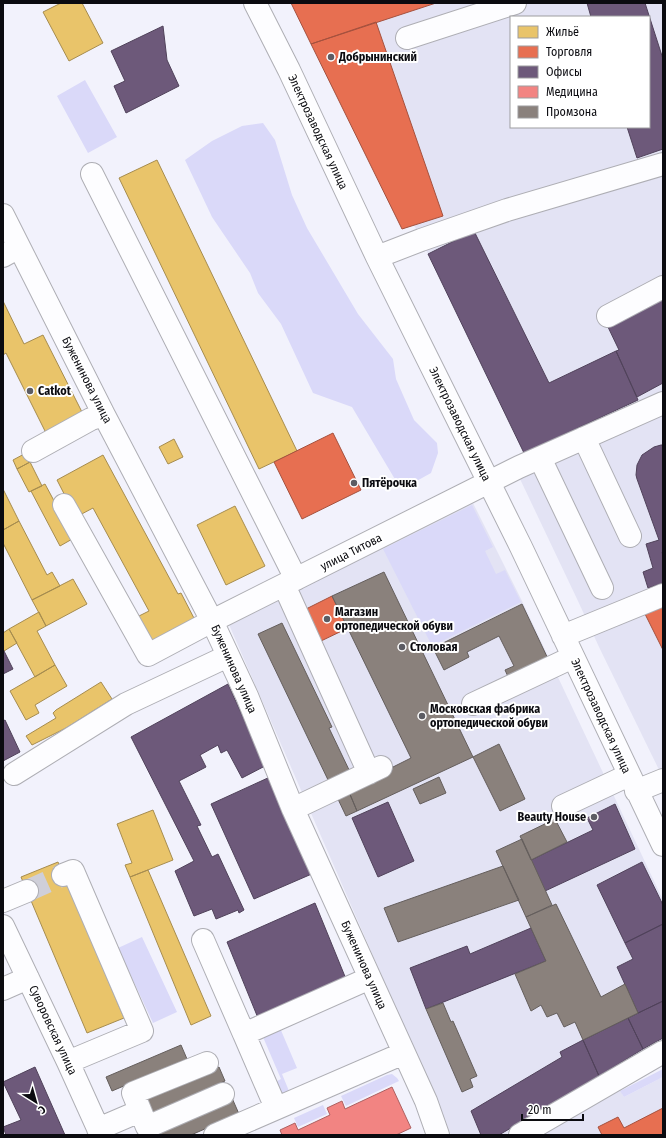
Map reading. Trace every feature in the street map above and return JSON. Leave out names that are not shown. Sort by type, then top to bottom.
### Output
[{"type":"street","name":"Электрозаводская улица","points":[[255,3],[289,70],[377,257],[521,547],[632,783],[663,845]]},
{"type":"street","points":[[406,38],[515,3]]},
{"type":"street","points":[[377,257],[507,210],[663,164]]},
{"type":"street","points":[[92,174],[290,582],[375,770],[293,809]]},
{"type":"street","name":"Буженинова улица","points":[[3,216],[11,251],[104,415],[212,621],[247,696],[293,809],[426,1101],[438,1135]]},
{"type":"street","points":[[608,316],[663,287]]},
{"type":"street","name":"улица Титова","points":[[64,505],[148,655],[212,621],[488,482],[663,403]]},
{"type":"street","points":[[33,451],[91,419],[104,415]]},
{"type":"street","points":[[584,438],[630,536]]},
{"type":"street","points":[[540,458],[602,588]]},
{"type":"street","points":[[563,636],[663,595]]},
{"type":"street","points":[[14,774],[126,704],[228,656]]},
{"type":"street","points":[[473,704],[573,657]]},
{"type":"street","points":[[563,806],[632,783],[663,780]]},
{"type":"street","points":[[63,875],[73,871],[142,1031],[68,1062]]},
{"type":"street","points":[[3,902],[27,891]]},
{"type":"street","name":"Суворовская улица","points":[[3,926],[68,1062],[99,1132]]},
{"type":"street","points":[[203,940],[276,1108]]},
{"type":"street","points":[[3,989],[28,978]]},
{"type":"street","points":[[244,1034],[370,978]]},
{"type":"street","points":[[215,1135],[404,1052]]},
{"type":"street","points":[[520,1135],[663,1052]]},
{"type":"street","points":[[206,1063],[133,1093],[147,1127],[223,1094]]},
{"type":"street","points":[[99,1132],[140,1111]]},
{"type":"shaded area","points":[[291,3],[663,3],[663,778],[599,647],[520,479],[527,476],[526,457],[414,225],[402,229]]},
{"type":"shaded area","points":[[85,80],[117,137],[88,153],[57,96]]},
{"type":"shaded area","points":[[263,123],[275,140],[292,195],[307,228],[358,314],[393,359],[396,379],[414,420],[437,443],[438,453],[431,473],[404,488],[396,481],[352,407],[313,393],[281,324],[258,293],[250,273],[212,217],[185,160],[212,141],[242,126]]},
{"type":"shaded area","points":[[473,503],[523,603],[663,900],[663,1042],[505,1135],[451,1135],[227,620]]},
{"type":"shaded area","points":[[472,505],[493,547],[485,551],[496,574],[505,570],[521,602],[432,646],[383,549]]},
{"type":"shaded area","points":[[142,937],[177,1012],[153,1023],[118,948]]},
{"type":"shaded area","points":[[280,1028],[297,1068],[282,1074],[289,1091],[276,1098],[271,1084],[281,1079],[263,1037]]},
{"type":"shaded area","points":[[663,1069],[663,1077],[624,1097],[620,1091]]},
{"type":"shaded area","points":[[392,1074],[399,1081],[346,1106],[341,1096]]},
{"type":"shaded area","points":[[663,1077],[663,1135],[531,1135],[617,1084],[624,1097]]},
{"type":"shaded area","points":[[323,1105],[327,1114],[298,1127],[294,1118]]},
{"type":"building: Жильё","points":[[61,3],[82,3],[103,43],[69,61],[43,12]]},
{"type":"building: Жильё","points":[[157,160],[297,451],[259,469],[119,178]]},
{"type":"building: Жильё","points":[[3,301],[24,344],[43,335],[83,414],[46,433],[6,353],[3,355]]},
{"type":"building: Жильё","points":[[174,439],[183,457],[168,464],[159,447]]},
{"type":"building: Жильё","points":[[26,453],[30,462],[17,469],[13,460]]},
{"type":"building: Жильё","points":[[103,455],[178,594],[181,593],[197,624],[150,651],[133,619],[149,611],[93,508],[76,517],[57,480]]},
{"type":"building: Жильё","points":[[30,462],[42,486],[29,492],[17,469]]},
{"type":"building: Жильё","points":[[45,484],[74,538],[60,546],[31,491]]},
{"type":"building: Жильё","points":[[3,489],[19,521],[3,530]]},
{"type":"building: Жильё","points":[[235,506],[265,566],[226,585],[197,525]]},
{"type":"building: Жильё","points":[[19,521],[47,575],[52,572],[60,586],[32,600],[3,543],[3,530]]},
{"type":"building: Жильё","points":[[73,579],[87,604],[46,626],[32,600]]},
{"type":"building: Жильё","points":[[39,612],[46,626],[37,631],[55,665],[35,677],[9,629]]},
{"type":"building: Жильё","points":[[9,629],[17,643],[4,651],[3,633]]},
{"type":"building: Жильё","points":[[55,665],[67,686],[35,705],[39,713],[26,720],[10,691]]},
{"type":"building: Жильё","points":[[101,682],[112,699],[66,728],[32,745],[26,736],[56,718],[53,713],[56,710]]},
{"type":"building: Жильё","points":[[153,810],[173,860],[130,877],[125,865],[132,863],[117,824]]},
{"type":"building: Жильё","points":[[58,862],[124,1018],[87,1033],[21,877]]},
{"type":"building: Жильё","points":[[148,870],[211,1016],[191,1025],[130,877]]},
{"type":"building: Торговля","points":[[291,3],[436,3],[311,44]]},
{"type":"building: Торговля","points":[[376,22],[443,216],[402,229],[311,44]]},
{"type":"building: Торговля","points":[[333,433],[361,490],[302,519],[274,462]]},
{"type":"building: Торговля","name":"Магазин ортопедической обуви","points":[[332,596],[348,628],[321,641],[306,609]]},
{"type":"building: Торговля","points":[[663,605],[663,650],[645,614]]},
{"type":"building: Торговля","points":[[663,1108],[663,1135],[602,1135],[598,1127],[618,1117],[624,1128]]},
{"type":"building: Офисы","points":[[587,3],[645,3],[649,16],[591,16]]},
{"type":"building: Офисы","points":[[650,19],[663,59],[663,149],[637,158],[627,128],[650,128]]},
{"type":"building: Офисы","points":[[163,26],[167,60],[179,86],[126,113],[114,86],[125,81],[111,51]]},
{"type":"building: Офисы","points":[[474,231],[549,383],[616,351],[638,400],[524,453],[428,254]]},
{"type":"building: Офисы","points":[[663,298],[663,383],[637,397],[616,351],[619,350],[608,327]]},
{"type":"building: Офисы","points":[[663,445],[663,583],[648,588],[643,572],[653,568],[646,544],[659,540],[636,475],[637,465],[642,455],[654,447]]},
{"type":"building: Офисы","points":[[3,649],[13,669],[3,674]]},
{"type":"building: Офисы","points":[[228,684],[265,766],[242,778],[227,750],[221,753],[218,745],[200,755],[206,767],[179,781],[201,825],[197,826],[212,857],[218,854],[244,910],[239,913],[238,910],[216,919],[212,909],[194,916],[175,871],[194,861],[131,737]]},
{"type":"building: Офисы","points":[[5,720],[20,752],[3,761],[3,721]]},
{"type":"building: Офисы","points":[[270,777],[314,873],[254,899],[211,804]]},
{"type":"building: Офисы","points":[[388,802],[414,861],[378,877],[352,818]]},
{"type":"building: Офисы","points":[[615,804],[635,849],[545,891],[531,860],[593,830],[587,818]]},
{"type":"building: Офисы","points":[[642,862],[663,905],[663,924],[625,943],[597,885]]},
{"type":"building: Офисы","points":[[315,903],[346,979],[258,1018],[227,942]]},
{"type":"building: Офисы","points":[[663,924],[663,1001],[638,1013],[617,967],[633,959],[625,943]]},
{"type":"building: Офисы","points":[[531,928],[546,961],[426,1009],[410,968],[467,946],[470,954]]},
{"type":"building: Офисы","points":[[663,1001],[663,1038],[643,1049],[628,1018]]},
{"type":"building: Офисы","points":[[628,1018],[643,1049],[599,1076],[583,1040]]},
{"type":"building: Офисы","points":[[583,1040],[599,1076],[499,1135],[481,1135],[471,1111],[562,1057],[560,1052]]},
{"type":"building: Офисы","points":[[35,1067],[65,1135],[6,1135],[3,1127],[21,1120],[3,1082]]},
{"type":"building: Медицина","points":[[392,1087],[411,1128],[396,1135],[282,1135],[280,1130],[295,1123],[298,1130],[330,1115],[327,1108],[342,1101],[345,1109]]},
{"type":"building: Промзона","name":"Московская фабрика ортопедической обуви","points":[[384,572],[473,757],[357,811],[349,792],[392,771],[391,768],[411,758],[332,596]]},
{"type":"building: Промзона","points":[[522,604],[550,663],[510,681],[505,670],[514,666],[499,636],[467,652],[469,657],[444,670],[433,648]]},
{"type":"building: Промзона","points":[[282,623],[332,727],[329,728],[351,774],[330,784],[258,634]]},
{"type":"building: Промзона","points":[[499,744],[525,799],[500,811],[473,757]]},
{"type":"building: Промзона","points":[[439,777],[446,793],[420,804],[413,789]]},
{"type":"building: Промзона","points":[[349,792],[357,811],[346,816],[337,797]]},
{"type":"building: Промзона","points":[[555,819],[567,842],[531,860],[520,836]]},
{"type":"building: Промзона","points":[[522,839],[552,905],[526,917],[496,851]]},
{"type":"building: Промзона","points":[[503,866],[519,900],[398,942],[384,908]]},
{"type":"building: Промзона","points":[[556,904],[601,997],[625,984],[638,1013],[583,1040],[575,1022],[564,1027],[557,1013],[547,1017],[541,1005],[531,1011],[515,974],[546,961],[526,917]]},
{"type":"building: Промзона","points":[[443,1003],[451,1022],[453,1021],[477,1076],[470,1079],[473,1087],[462,1092],[426,1009]]},
{"type":"building: Промзона","points":[[181,1045],[187,1059],[112,1091],[106,1077]]},
{"type":"building: Промзона","points":[[219,1067],[225,1081],[150,1114],[144,1100]]},
{"type":"building: Промзона","points":[[232,1098],[239,1114],[191,1135],[151,1135]]},
{"type":"tunnel","points":[[27,891],[63,875]]},
{"type":"place","name":"Добрынинский","points":[[331,57]]},
{"type":"place","name":"Catkot","points":[[30,391]]},
{"type":"place","name":"Пятёрочка","points":[[354,483]]},
{"type":"place","name":"Магазин ортопедической обуви","points":[[327,619]]},
{"type":"place","name":"Столовая","points":[[402,647]]},
{"type":"place","name":"Московская фабрика ортопедической обуви","points":[[422,716]]},
{"type":"place","name":"Beauty House","points":[[594,817]]}]
